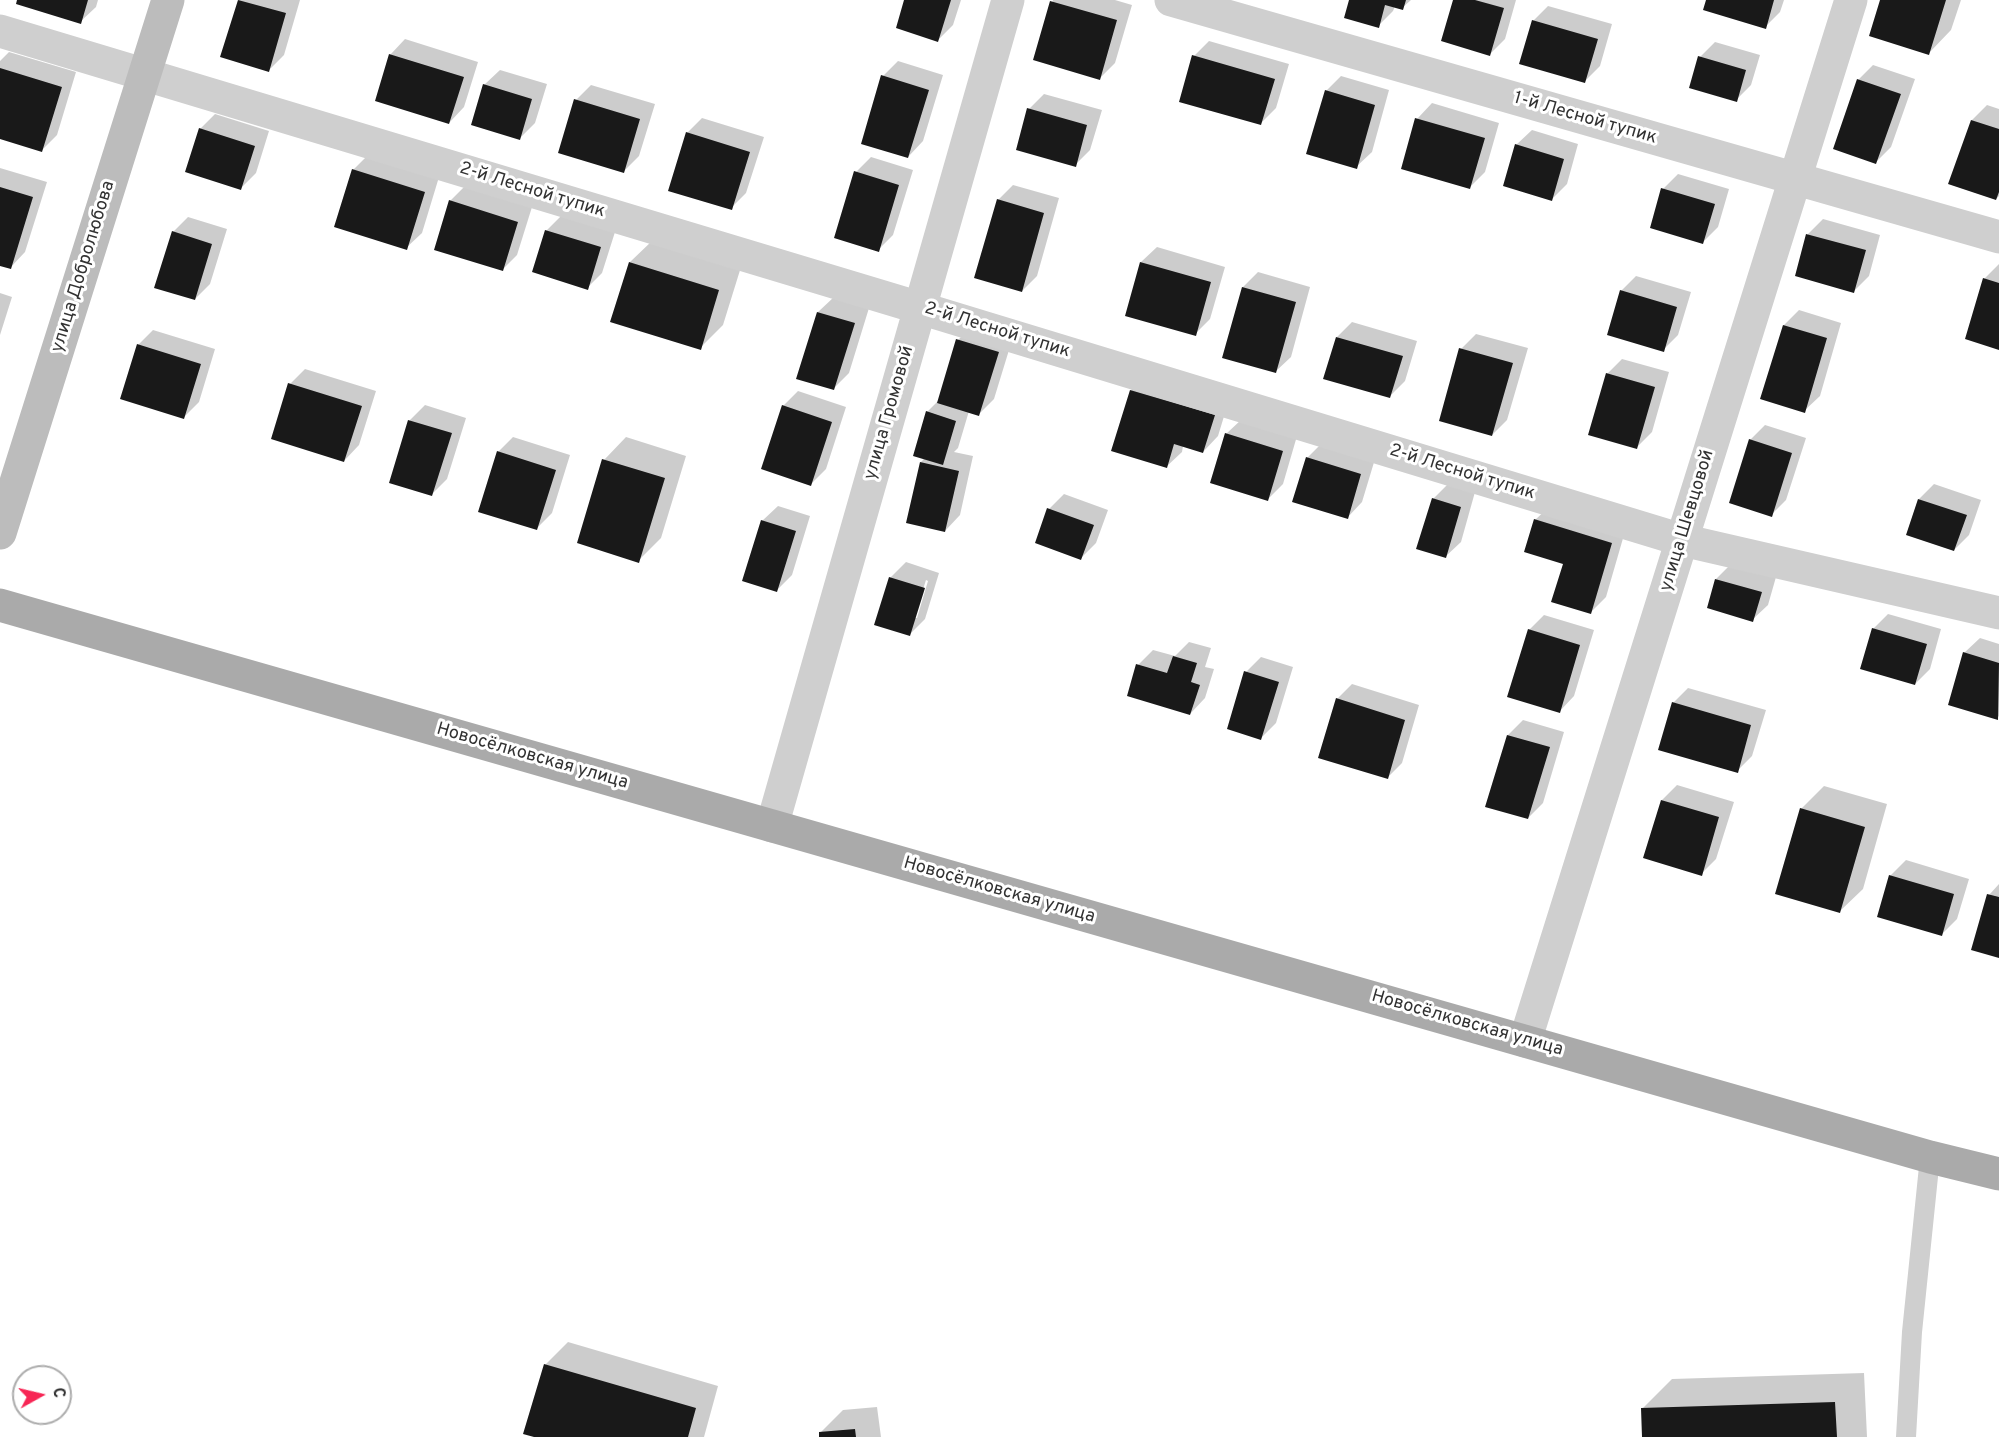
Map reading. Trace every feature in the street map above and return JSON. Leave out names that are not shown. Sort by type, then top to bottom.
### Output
[{"type":"main road","name":"Новосёлковская улица","points":[[0,605],[1930,1157],[1999,1174]]},
{"type":"street","name":"улица Добролюбова","points":[[0,533],[168,0]]},
{"type":"street","name":"улица Громовой","points":[[772,826],[1008,0]]},
{"type":"street","name":"1-й Лесной тупик","points":[[1171,0],[1999,237]]},
{"type":"street","name":"улица Шевцовой","points":[[1525,1041],[1851,0]]},
{"type":"street","name":"2-й Лесной тупик","points":[[0,31],[1682,540],[1999,613]]},
{"type":"lane","points":[[1906,1437],[1912,1332],[1930,1157]]},
{"type":"building","points":[[17,0],[88,0],[81,24],[16,4]]},
{"type":"building","points":[[238,0],[286,13],[269,72],[220,57]]},
{"type":"building","points":[[904,0],[951,0],[938,42],[896,28]]},
{"type":"building","points":[[1349,0],[1406,0],[1403,10],[1385,5],[1379,28],[1344,18]]},
{"type":"building","points":[[1453,0],[1475,0],[1504,8],[1490,56],[1441,41]]},
{"type":"building","points":[[1706,0],[1774,0],[1766,29],[1703,10]]},
{"type":"building","points":[[1880,0],[1946,0],[1929,55],[1869,36]]},
{"type":"building","points":[[1050,1],[1117,20],[1100,80],[1033,60]]},
{"type":"building","points":[[1532,20],[1598,39],[1585,83],[1519,64]]},
{"type":"building","points":[[389,54],[464,77],[449,124],[375,101]]},
{"type":"building","points":[[1192,55],[1275,79],[1261,125],[1179,102]]},
{"type":"building","points":[[1698,56],[1746,70],[1737,102],[1689,88]]},
{"type":"building","points":[[0,68],[62,87],[42,152],[0,139]]},
{"type":"building","points":[[881,75],[929,90],[908,158],[861,144]]},
{"type":"building","points":[[1857,79],[1901,94],[1876,164],[1833,149]]},
{"type":"building","points":[[483,84],[532,99],[520,140],[471,125]]},
{"type":"building","points":[[1325,90],[1375,105],[1357,169],[1306,154]]},
{"type":"building","points":[[574,99],[640,119],[624,173],[558,153]]},
{"type":"building","points":[[1027,108],[1087,125],[1076,167],[1016,150]]},
{"type":"building","points":[[1415,118],[1485,138],[1470,189],[1401,169]]},
{"type":"building","points":[[1971,120],[1999,129],[1999,192],[1996,200],[1948,184]]},
{"type":"building","points":[[199,128],[255,146],[241,190],[185,172]]},
{"type":"building","points":[[686,132],[750,152],[732,210],[668,191]]},
{"type":"building","points":[[1515,144],[1564,159],[1552,201],[1503,186]]},
{"type":"building","points":[[352,169],[425,192],[407,250],[334,227]]},
{"type":"building","points":[[854,171],[899,185],[879,252],[834,238]]},
{"type":"building","points":[[0,187],[33,197],[11,269],[0,266]]},
{"type":"building","points":[[1661,188],[1715,204],[1703,244],[1650,228]]},
{"type":"building","points":[[997,199],[1044,213],[1022,292],[974,278]]},
{"type":"building","points":[[449,200],[518,222],[503,271],[434,250]]},
{"type":"building","points":[[545,230],[601,247],[588,290],[532,272]]},
{"type":"building","points":[[172,231],[212,244],[195,300],[154,288]]},
{"type":"building","points":[[1806,234],[1866,250],[1854,293],[1795,276]]},
{"type":"building","points":[[629,262],[719,290],[701,350],[610,322]]},
{"type":"building","points":[[1140,262],[1211,282],[1196,336],[1125,316]]},
{"type":"building","points":[[1983,278],[1999,283],[1999,350],[1965,339]]},
{"type":"building","points":[[1242,287],[1296,302],[1276,373],[1222,358]]},
{"type":"building","points":[[1620,290],[1677,307],[1664,352],[1607,335]]},
{"type":"building","points":[[817,312],[855,323],[834,390],[796,379]]},
{"type":"building","points":[[1783,325],[1827,338],[1805,413],[1760,399]]},
{"type":"building","points":[[1336,337],[1403,356],[1390,398],[1323,379]]},
{"type":"building","points":[[956,339],[999,352],[979,416],[937,403]]},
{"type":"building","points":[[137,344],[201,364],[184,419],[120,399]]},
{"type":"building","points":[[1459,348],[1513,363],[1492,436],[1439,421]]},
{"type":"building","points":[[1606,373],[1655,387],[1637,449],[1588,435]]},
{"type":"building","points":[[288,383],[362,406],[344,462],[271,439]]},
{"type":"building","points":[[1130,390],[1215,415],[1203,453],[1174,444],[1167,468],[1111,451]]},
{"type":"building","points":[[782,405],[832,422],[811,486],[761,469]]},
{"type":"building","points":[[926,411],[956,421],[943,465],[913,456]]},
{"type":"building","points":[[408,420],[452,433],[432,496],[389,483]]},
{"type":"building","points":[[1225,433],[1283,451],[1268,501],[1210,483]]},
{"type":"building","points":[[1749,439],[1792,453],[1772,517],[1729,503]]},
{"type":"building","points":[[497,451],[556,470],[537,530],[478,512]]},
{"type":"building","points":[[1306,457],[1361,474],[1348,519],[1292,502]]},
{"type":"building","points":[[602,459],[665,478],[639,563],[577,543]]},
{"type":"building","points":[[920,462],[959,471],[945,532],[906,523]]},
{"type":"building","points":[[1432,498],[1461,507],[1446,558],[1416,549]]},
{"type":"building","points":[[1918,499],[1967,515],[1954,551],[1906,535]]},
{"type":"building","points":[[1047,508],[1094,525],[1081,560],[1035,543]]},
{"type":"building","points":[[1534,519],[1612,543],[1591,614],[1551,602],[1563,564],[1524,552]]},
{"type":"building","points":[[761,520],[796,531],[777,592],[742,581]]},
{"type":"building","points":[[889,577],[925,588],[910,636],[874,625]]},
{"type":"building","points":[[1715,579],[1762,592],[1753,622],[1707,608]]},
{"type":"building","points":[[1872,628],[1927,644],[1915,685],[1860,669]]},
{"type":"building","points":[[1528,629],[1580,645],[1560,713],[1507,697]]},
{"type":"building","points":[[1963,652],[1999,663],[1998,720],[1948,705]]},
{"type":"building","points":[[1173,656],[1197,663],[1191,682],[1200,685],[1190,715],[1127,696],[1136,664],[1167,673]]},
{"type":"building","points":[[1244,671],[1279,682],[1261,740],[1227,729]]},
{"type":"building","points":[[1336,698],[1405,720],[1388,779],[1318,758]]},
{"type":"building","points":[[1672,702],[1751,725],[1738,773],[1658,750]]},
{"type":"building","points":[[1507,735],[1550,747],[1528,819],[1485,807]]},
{"type":"building","points":[[1661,800],[1719,817],[1702,876],[1643,858]]},
{"type":"building","points":[[1800,808],[1865,827],[1840,913],[1775,894]]},
{"type":"building","points":[[1889,875],[1954,894],[1942,936],[1877,917]]},
{"type":"building","points":[[1987,894],[1999,897],[1999,958],[1971,950]]},
{"type":"building","points":[[544,1364],[696,1408],[688,1437],[534,1437],[523,1434]]},
{"type":"building","points":[[1835,1402],[1837,1437],[1642,1437],[1641,1408]]},
{"type":"building","points":[[855,1429],[856,1437],[819,1437],[819,1432]]}]
